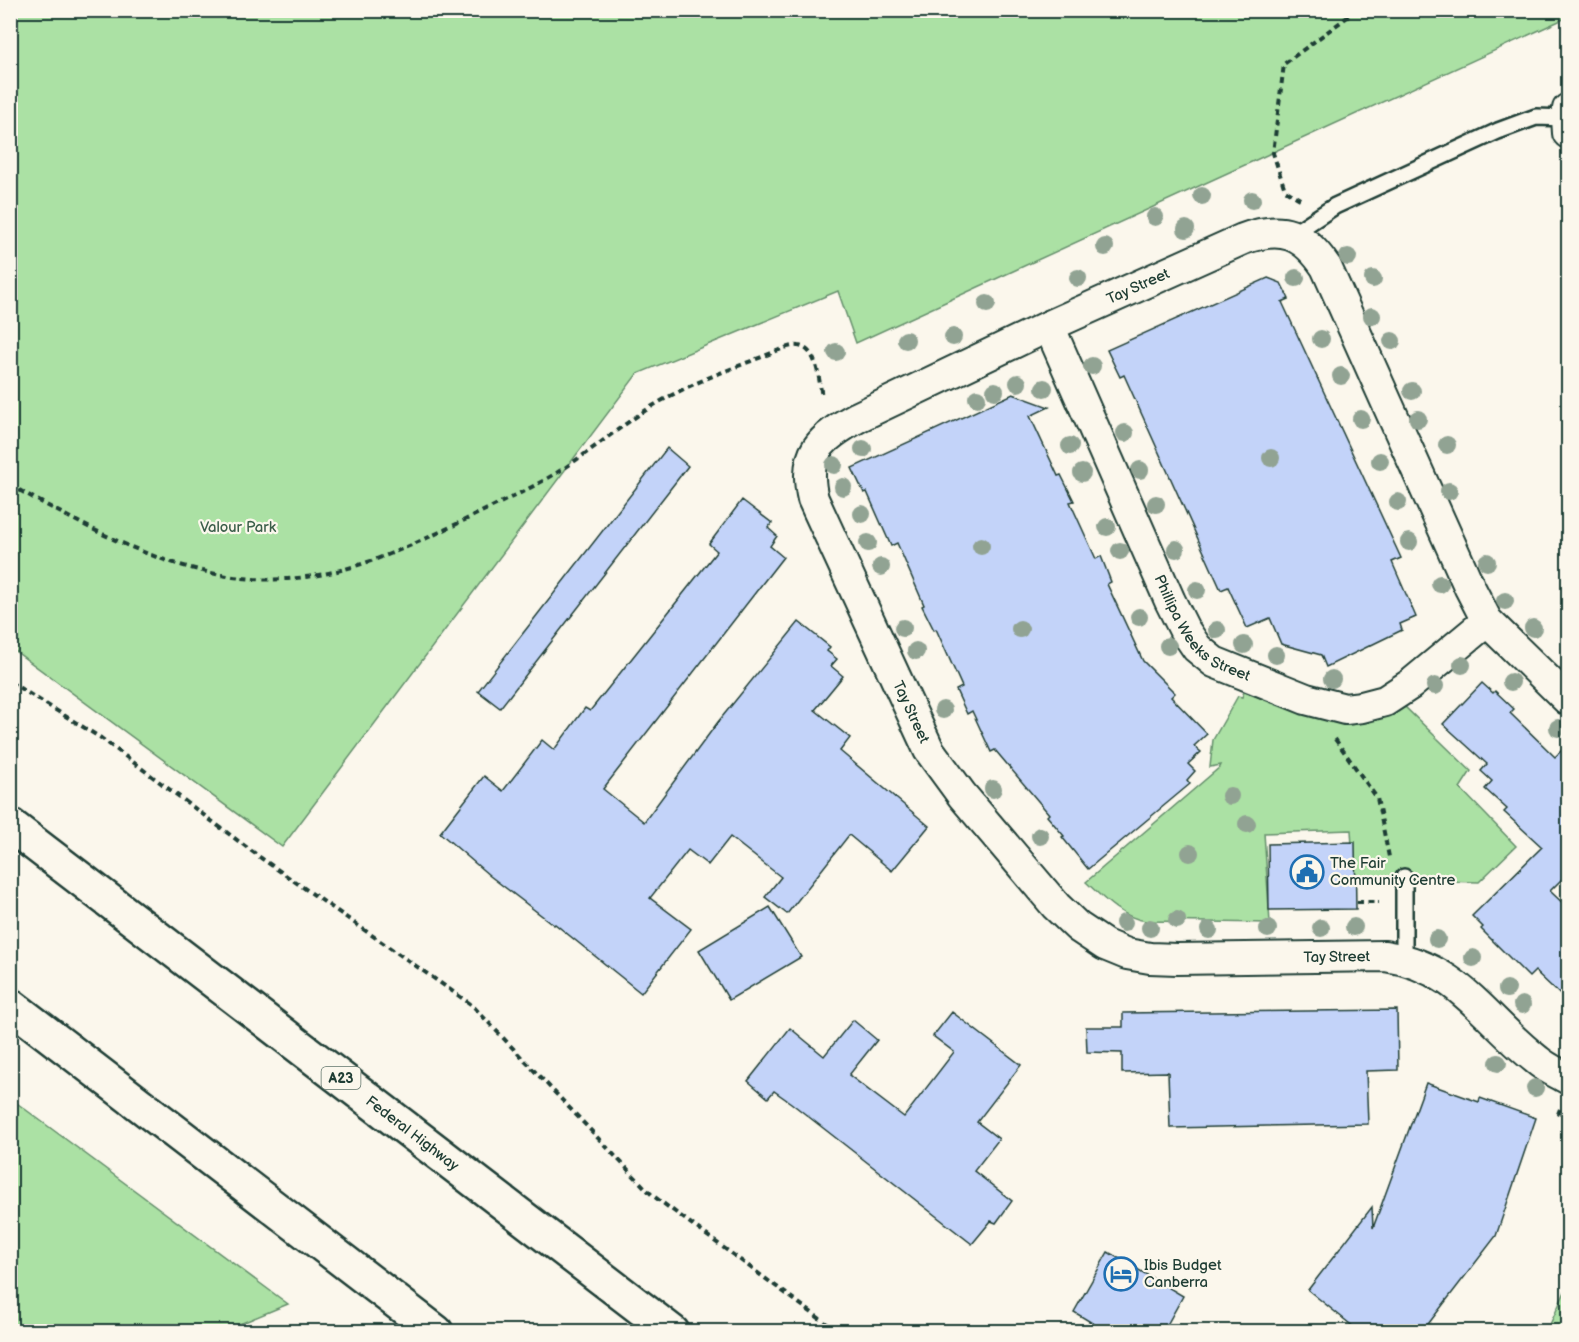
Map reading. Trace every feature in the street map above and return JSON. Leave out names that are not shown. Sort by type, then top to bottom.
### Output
[{"type":"highway","name":"Federal Highway","points":[[10,825],[672,1332]]},
{"type":"highway","points":[[10,1005],[436,1332]]},
{"type":"street","name":"Tay Street","points":[[1291,235],[1276,231],[1260,233],[1243,239],[858,417],[832,432],[822,441],[814,454],[809,483],[813,499],[929,750],[962,795],[1056,906],[1078,927],[1105,945],[1127,954],[1150,958],[1385,956],[1404,959],[1444,976],[1538,1061],[1569,1079]]},
{"type":"street","points":[[1291,235],[1304,242],[1326,267],[1470,588],[1488,621],[1569,700]]},
{"type":"street","name":"Phillipa Weeks Street","points":[[1049,327],[1165,591],[1184,629],[1197,648],[1214,662],[1306,699],[1345,709],[1362,707],[1385,701],[1411,684],[1488,621]]},
{"type":"lane","points":[[1291,235],[1335,206],[1498,131],[1536,117],[1568,120]]},
{"type":"lane","points":[[1404,878],[1404,959]]},
{"type":"path","points":[[1323,214],[1285,190],[1273,153],[1284,64],[1357,10]]},
{"type":"path","points":[[10,485],[128,547],[175,564],[227,576],[283,581],[334,573],[414,545],[555,474],[620,427],[671,396],[779,350],[798,346],[810,354],[816,363],[822,397]]},
{"type":"path","points":[[10,682],[101,738],[261,858],[472,1005],[652,1195],[838,1332]]},
{"type":"path","points":[[1306,699],[1377,798],[1393,879],[1404,878]]},
{"type":"green space","name":"Valour Park","points":[[11,10],[1568,10],[1568,17],[856,343],[838,291],[637,374],[282,847],[11,648]]},
{"type":"green space","points":[[1244,692],[1301,711],[1350,723],[1368,722],[1405,707],[1471,771],[1460,788],[1516,846],[1479,882],[1354,879],[1351,830],[1264,833],[1270,923],[1146,921],[1129,916],[1106,901],[1086,882],[1220,767],[1221,765],[1210,767],[1213,740],[1238,696],[1242,697]]},
{"type":"green space","points":[[10,1098],[288,1304],[223,1331],[11,1331]]},
{"type":"green space","points":[[1568,1285],[1568,1331],[1547,1331]]},
{"type":"building","points":[[1268,278],[1281,283],[1289,299],[1282,302],[1401,558],[1392,562],[1416,617],[1400,624],[1402,630],[1326,667],[1321,655],[1281,644],[1270,618],[1247,628],[1228,587],[1221,590],[1124,375],[1120,377],[1107,350]]},
{"type":"building","points":[[1013,394],[1049,407],[1030,416],[1058,476],[1061,475],[1074,501],[1070,502],[1096,559],[1101,556],[1111,582],[1107,584],[1143,661],[1175,693],[1171,697],[1207,734],[1194,746],[1201,752],[1188,764],[1195,771],[1187,780],[1190,784],[1088,869],[1047,816],[1049,814],[995,750],[991,752],[972,711],[967,714],[956,690],[962,687],[936,629],[934,630],[922,606],[924,605],[897,543],[891,546],[867,492],[864,493],[852,468]]},
{"type":"building","points":[[667,448],[688,466],[500,708],[478,691]]},
{"type":"building","points":[[742,500],[772,523],[768,528],[777,536],[770,546],[783,557],[603,789],[644,822],[718,722],[799,622],[830,647],[827,651],[837,659],[831,666],[843,676],[815,710],[850,738],[840,751],[929,826],[892,871],[849,835],[787,914],[765,897],[781,877],[730,837],[708,865],[688,850],[650,898],[691,929],[641,993],[555,924],[490,876],[440,833],[484,776],[503,791],[542,740],[554,750],[585,708],[590,711],[717,551],[709,544]]},
{"type":"building","points":[[1482,683],[1493,693],[1495,691],[1514,709],[1510,713],[1555,757],[1569,743],[1569,872],[1550,891],[1569,909],[1569,1003],[1535,971],[1529,977],[1481,929],[1483,927],[1472,916],[1542,847],[1504,812],[1507,809],[1485,789],[1492,781],[1481,771],[1487,764],[1443,724]]},
{"type":"building","points":[[1355,842],[1356,909],[1269,910],[1268,844]]},
{"type":"building","points":[[770,907],[801,957],[729,1000],[699,950]]},
{"type":"building","points":[[1397,1010],[1398,1070],[1366,1071],[1368,1124],[1170,1128],[1168,1072],[1122,1073],[1122,1053],[1087,1052],[1086,1027],[1123,1027],[1123,1013]]},
{"type":"building","points":[[952,1012],[1021,1065],[977,1122],[999,1139],[974,1171],[1012,1201],[996,1223],[991,1221],[972,1244],[791,1103],[774,1091],[768,1098],[748,1081],[790,1028],[824,1056],[853,1020],[877,1040],[849,1075],[904,1117],[954,1052],[933,1036]]},
{"type":"building","points":[[1426,1083],[1479,1102],[1480,1098],[1536,1118],[1496,1236],[1422,1332],[1360,1332],[1308,1290],[1372,1207],[1373,1228]]},
{"type":"building","name":"Ibis Budget Canberra","points":[[1108,1252],[1183,1296],[1163,1332],[1107,1332],[1074,1312]]},
{"type":"place","name":"The Fair Community Centre","points":[[1307,872]]},
{"type":"place","name":"Ibis Budget Canberra","points":[[1121,1274]]}]
